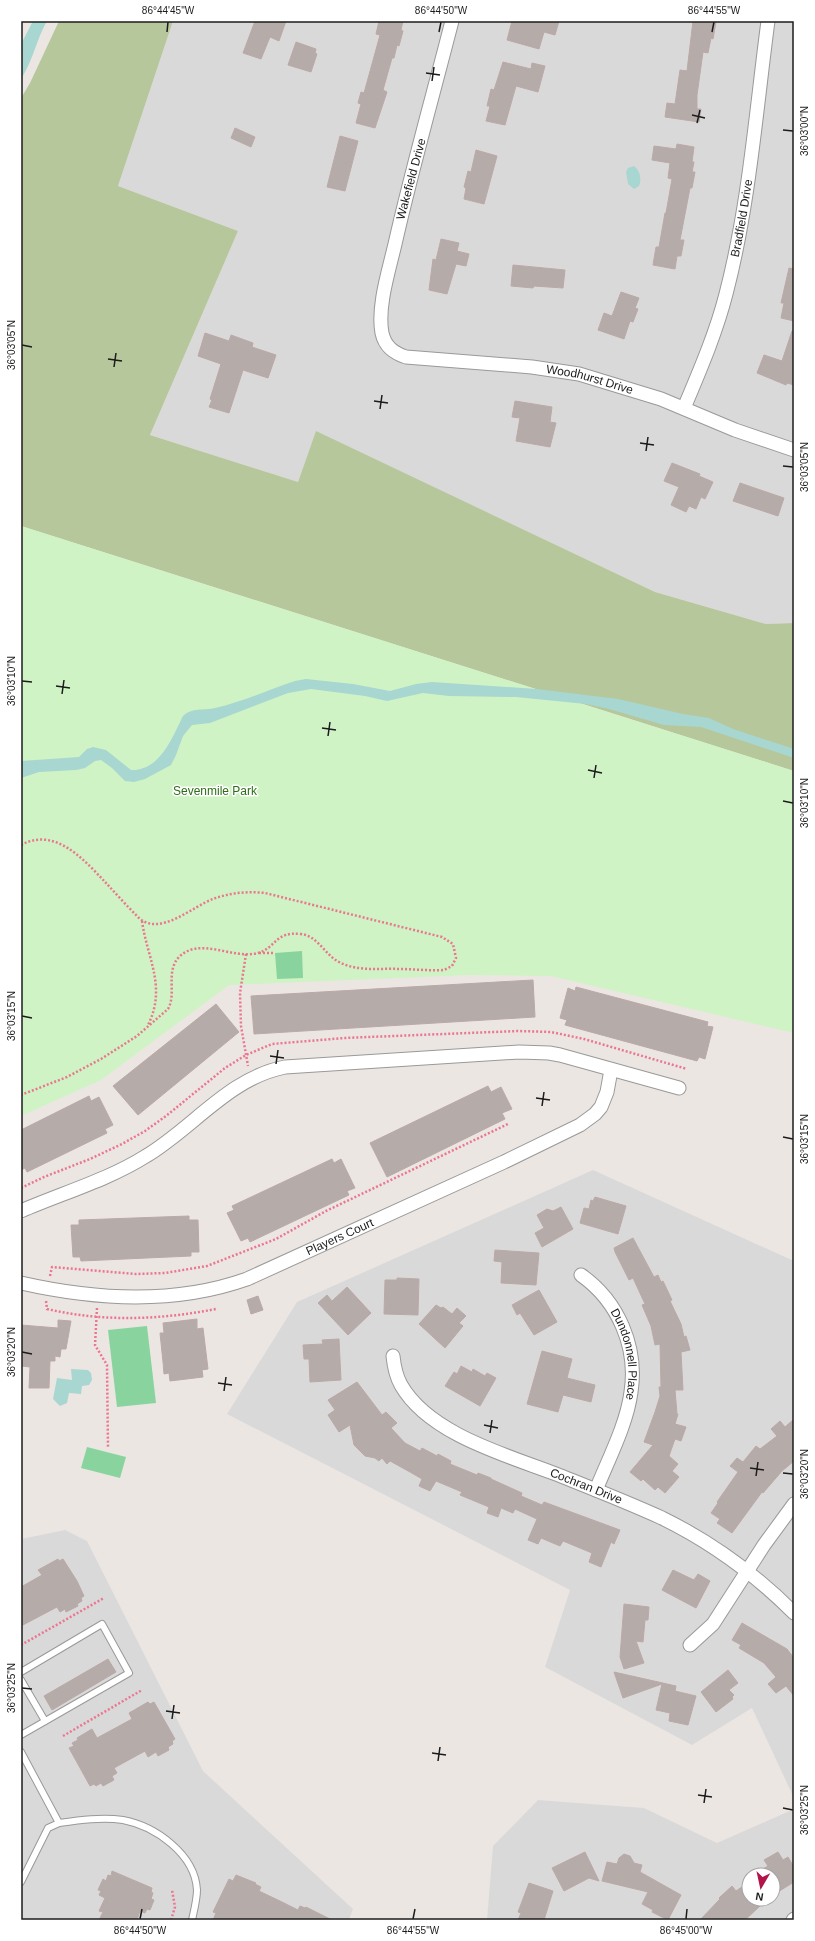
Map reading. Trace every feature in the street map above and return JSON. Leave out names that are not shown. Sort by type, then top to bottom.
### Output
[{"type":"street","name":"Wakefield Drive","points":[[383,338],[381,318],[390,262],[452,21]]},
{"type":"street","name":"Bradfield Drive","points":[[684,408],[714,333],[732,268],[745,192],[768,21]]},
{"type":"street","name":"Woodhurst Drive","points":[[383,338],[390,349],[406,357],[560,371],[629,388],[684,408],[735,430],[794,450]]},
{"type":"street","points":[[21,1211],[112,1173],[146,1156],[251,1078],[272,1069],[302,1065],[519,1052],[549,1053],[679,1088]]},
{"type":"street","name":"Players Court","points":[[21,1283],[56,1292],[123,1298],[187,1294],[222,1288],[271,1269],[504,1162],[580,1125],[595,1114],[601,1107],[607,1092],[611,1070]]},
{"type":"street","name":"Dundonnell Place","points":[[581,1275],[601,1291],[616,1313],[626,1336],[632,1363],[632,1388],[629,1404],[596,1490]]},
{"type":"street","name":"Cochran Drive","points":[[393,1356],[397,1376],[406,1393],[422,1409],[442,1424],[479,1444],[596,1490],[676,1526],[747,1570],[794,1613]]},
{"type":"street","points":[[690,1645],[713,1624],[747,1570],[794,1504]]},
{"type":"lane","points":[[21,1672],[102,1624],[129,1673],[21,1735]]},
{"type":"lane","points":[[21,1680],[45,1721]]},
{"type":"lane","points":[[21,1752],[58,1823]]},
{"type":"lane","points":[[21,1882],[48,1828],[58,1823],[91,1819],[123,1820],[147,1828],[164,1838],[182,1855],[194,1878],[197,1890],[192,1920]]},
{"type":"path","points":[[21,845],[38,840],[55,842],[67,847],[87,864],[142,920],[153,923],[175,920],[199,905],[220,896],[248,892],[264,892],[446,939],[453,944],[456,958],[452,966],[444,970],[362,969],[347,966],[335,960],[309,936],[294,934],[278,938],[259,953]]},
{"type":"path","points":[[142,920],[156,989],[156,1007],[148,1026]]},
{"type":"path","points":[[21,1095],[82,1070],[137,1036],[166,1012],[170,1007],[173,969],[179,958],[184,954],[200,948],[246,954],[274,952]]},
{"type":"path","points":[[246,954],[240,993],[241,1026],[251,1078]]},
{"type":"path","points":[[50,1278],[52,1267],[136,1274],[165,1273],[207,1266],[276,1239],[326,1211],[508,1124]]},
{"type":"path","points":[[98,1296],[95,1345],[107,1365],[108,1448]]},
{"type":"path","points":[[46,1298],[47,1309],[97,1318],[179,1316],[216,1309]]},
{"type":"path","points":[[21,1645],[104,1598]]},
{"type":"path","points":[[63,1736],[142,1690]]},
{"type":"path","points":[[171,1920],[175,1907],[172,1890]]},
{"type":"shaded area","points":[[173,21],[794,21],[794,623],[766,624],[655,592],[316,432],[298,482],[150,435],[238,231],[118,186]]},
{"type":"shaded area","points":[[593,1170],[794,1261],[794,1798],[752,1708],[692,1745],[545,1667],[570,1590],[227,1414],[297,1302]]},
{"type":"shaded area","points":[[65,1530],[87,1541],[203,1771],[353,1909],[349,1920],[21,1920],[21,1539]]},
{"type":"shaded area","points":[[538,1800],[644,1808],[717,1843],[794,1809],[794,1920],[487,1920],[493,1846]]},
{"type":"green space","points":[[59,21],[173,21],[118,186],[238,231],[150,435],[298,482],[316,431],[655,592],[766,624],[794,623],[794,771],[21,526],[21,98],[30,83]]},
{"type":"green space","name":"Sevenmile Park","points":[[21,526],[794,771],[794,1033],[551,976],[469,975],[229,985],[101,1080],[21,1116]]},
{"type":"green space","points":[[302,951],[303,978],[277,979],[275,953]]},
{"type":"green space","points":[[147,1326],[156,1403],[117,1407],[108,1330]]},
{"type":"green space","points":[[87,1447],[126,1457],[120,1478],[81,1468]]},
{"type":"water","points":[[33,21],[47,21],[29,65],[21,79],[21,44]]},
{"type":"water","points":[[634,166],[640,175],[640,181],[639,186],[634,189],[628,184],[626,172],[628,168]]},
{"type":"water","points":[[306,679],[353,684],[390,691],[416,684],[432,682],[537,689],[618,699],[683,714],[709,718],[733,729],[794,749],[794,758],[701,727],[664,725],[586,704],[516,697],[449,696],[423,693],[387,701],[365,696],[311,689],[288,693],[210,723],[192,725],[183,736],[171,765],[145,779],[134,782],[125,781],[112,768],[101,760],[95,761],[85,768],[76,770],[39,772],[21,778],[21,761],[79,757],[87,749],[93,747],[106,750],[131,770],[141,769],[150,765],[164,752],[183,716],[190,711],[211,709],[245,699],[295,681]]},
{"type":"water","points":[[71,1369],[88,1370],[91,1373],[92,1380],[89,1385],[82,1386],[81,1394],[69,1393],[67,1403],[60,1406],[53,1399],[57,1378],[72,1380]]},
{"type":"building","points":[[255,21],[286,21],[279,41],[270,37],[261,59],[243,53]]},
{"type":"building","points":[[379,21],[403,21],[401,30],[403,31],[399,46],[397,45],[394,58],[392,58],[383,90],[387,92],[375,128],[356,123],[361,104],[358,103],[361,92],[364,93],[380,35],[376,34]]},
{"type":"building","points":[[512,21],[559,21],[555,35],[544,32],[539,49],[507,40]]},
{"type":"building","points":[[693,21],[716,22],[713,39],[711,38],[708,53],[703,52],[697,95],[697,109],[701,109],[699,122],[665,117],[667,103],[675,104],[680,70],[687,71]]},
{"type":"building","points":[[296,42],[316,49],[315,53],[317,54],[311,72],[288,65]]},
{"type":"building","points":[[503,62],[531,69],[532,63],[545,66],[538,92],[516,86],[505,125],[486,121],[490,106],[487,106],[491,89],[494,90]]},
{"type":"building","points":[[235,128],[255,137],[251,147],[231,138]]},
{"type":"building","points":[[340,136],[358,141],[345,191],[327,187]]},
{"type":"building","points":[[677,144],[694,147],[692,172],[695,172],[692,188],[690,188],[680,240],[684,240],[681,256],[677,256],[675,269],[653,265],[656,247],[659,247],[672,179],[668,178],[670,163],[652,160],[654,146],[676,149]]},
{"type":"building","points":[[476,150],[497,156],[484,204],[464,199],[466,188],[464,187],[468,171],[471,172]]},
{"type":"building","points":[[441,239],[459,243],[457,251],[469,254],[466,266],[456,264],[447,294],[429,290],[433,259],[436,260]]},
{"type":"building","points":[[513,265],[565,270],[563,288],[511,286]]},
{"type":"building","points":[[789,268],[794,269],[794,321],[781,318],[784,303],[781,303]]},
{"type":"building","points":[[621,292],[639,298],[635,308],[638,309],[633,322],[630,321],[624,339],[598,330],[604,313],[612,316]]},
{"type":"building","points":[[792,331],[794,331],[794,385],[787,383],[786,385],[757,373],[764,355],[782,361]]},
{"type":"building","points":[[205,333],[229,341],[231,335],[253,343],[252,347],[276,355],[268,378],[243,370],[229,413],[209,407],[221,364],[198,356]]},
{"type":"building","points":[[515,401],[552,407],[550,422],[556,423],[550,447],[516,441],[520,418],[512,417]]},
{"type":"building","points":[[672,463],[700,474],[699,476],[713,482],[705,499],[701,497],[696,509],[689,506],[686,512],[671,505],[679,487],[664,481]]},
{"type":"building","points":[[740,483],[784,498],[778,516],[733,501]]},
{"type":"building","points":[[533,980],[535,1017],[254,1034],[251,996]]},
{"type":"building","points":[[576,987],[708,1022],[707,1026],[713,1027],[705,1059],[699,1057],[697,1061],[565,1025],[567,1020],[560,1018],[568,988],[575,991]]},
{"type":"building","points":[[216,1004],[239,1032],[138,1115],[113,1086]]},
{"type":"building","points":[[488,1086],[491,1092],[501,1087],[512,1109],[502,1113],[505,1119],[387,1177],[370,1143]]},
{"type":"building","points":[[89,1096],[91,1101],[99,1097],[113,1125],[105,1129],[107,1133],[27,1172],[25,1168],[21,1170],[21,1130]]},
{"type":"building","points":[[332,1159],[334,1163],[341,1159],[355,1188],[347,1191],[349,1195],[250,1242],[248,1238],[241,1241],[227,1213],[234,1210],[232,1206]]},
{"type":"building","points":[[595,1197],[626,1206],[618,1234],[580,1223],[584,1208],[589,1209],[591,1200],[593,1201]]},
{"type":"building","points":[[561,1207],[573,1229],[542,1247],[535,1233],[544,1228],[537,1215],[547,1209],[553,1211]]},
{"type":"building","points":[[189,1216],[189,1220],[198,1220],[199,1252],[191,1252],[191,1256],[81,1261],[80,1257],[73,1257],[71,1225],[79,1225],[79,1220]]},
{"type":"building","points":[[633,1238],[654,1277],[658,1275],[661,1282],[663,1281],[672,1300],[670,1301],[681,1324],[684,1337],[686,1336],[690,1350],[681,1352],[683,1390],[675,1390],[678,1414],[675,1424],[686,1427],[681,1441],[675,1439],[669,1456],[678,1464],[672,1471],[679,1477],[665,1493],[658,1487],[655,1490],[643,1479],[641,1481],[630,1472],[653,1445],[644,1442],[660,1396],[659,1387],[661,1387],[660,1344],[655,1345],[651,1326],[642,1305],[645,1304],[633,1278],[629,1280],[614,1248]]},
{"type":"building","points":[[495,1250],[539,1253],[536,1285],[501,1283],[502,1262],[494,1261]]},
{"type":"building","points":[[397,1278],[419,1279],[418,1315],[384,1314],[385,1280],[397,1280]]},
{"type":"building","points":[[347,1287],[371,1313],[348,1335],[318,1303],[327,1295],[332,1301]]},
{"type":"building","points":[[539,1290],[557,1322],[534,1335],[520,1313],[517,1315],[512,1305]]},
{"type":"building","points":[[258,1296],[263,1310],[251,1314],[247,1300]]},
{"type":"building","points":[[436,1305],[441,1308],[443,1307],[452,1314],[457,1308],[466,1316],[459,1323],[463,1326],[445,1348],[419,1324]]},
{"type":"building","points":[[197,1319],[197,1329],[203,1328],[208,1369],[202,1370],[203,1377],[170,1381],[169,1373],[164,1374],[160,1333],[164,1333],[163,1323]]},
{"type":"building","points":[[58,1320],[71,1321],[66,1349],[61,1349],[60,1357],[55,1356],[55,1361],[50,1361],[49,1388],[29,1388],[30,1367],[21,1366],[21,1325],[58,1328]]},
{"type":"building","points":[[339,1339],[341,1380],[310,1382],[309,1359],[304,1359],[303,1345],[323,1344],[322,1340]]},
{"type":"building","points":[[542,1351],[572,1359],[567,1378],[595,1385],[591,1402],[563,1395],[558,1412],[527,1404]]},
{"type":"building","points":[[461,1366],[472,1372],[473,1369],[485,1376],[487,1373],[496,1378],[480,1406],[445,1386],[454,1372],[457,1374]]},
{"type":"building","points":[[357,1382],[382,1415],[386,1412],[397,1423],[391,1428],[405,1443],[420,1451],[422,1448],[437,1456],[438,1454],[451,1461],[450,1464],[477,1475],[478,1473],[491,1478],[522,1493],[521,1496],[542,1505],[544,1502],[620,1530],[614,1544],[611,1542],[601,1567],[589,1562],[592,1553],[563,1541],[560,1546],[541,1538],[538,1544],[528,1540],[537,1519],[515,1509],[513,1513],[501,1508],[498,1517],[487,1513],[489,1507],[460,1495],[462,1492],[436,1481],[430,1491],[419,1486],[422,1479],[390,1461],[387,1464],[382,1458],[379,1461],[375,1458],[365,1456],[354,1445],[350,1425],[339,1432],[328,1415],[335,1410],[328,1400]]},
{"type":"building","points":[[794,1419],[794,1461],[782,1471],[763,1493],[762,1492],[732,1533],[717,1523],[720,1519],[711,1513],[738,1472],[730,1466],[737,1458],[743,1462],[756,1446],[760,1449],[777,1436],[771,1429],[780,1421],[785,1427]]},
{"type":"building","points":[[58,1559],[59,1561],[63,1559],[77,1581],[84,1596],[81,1598],[82,1601],[77,1604],[78,1606],[66,1612],[65,1609],[60,1612],[57,1607],[21,1626],[21,1587],[42,1575],[38,1570]]},
{"type":"building","points":[[673,1570],[694,1580],[698,1574],[710,1581],[696,1608],[662,1590]]},
{"type":"building","points":[[624,1604],[649,1607],[648,1620],[645,1620],[643,1642],[636,1641],[644,1663],[624,1669],[620,1657]]},
{"type":"building","points":[[742,1623],[787,1649],[794,1658],[794,1696],[786,1686],[776,1693],[768,1684],[776,1677],[764,1663],[739,1648],[741,1645],[732,1640]]},
{"type":"building","points":[[108,1659],[116,1672],[52,1710],[44,1696]]},
{"type":"building","points":[[728,1670],[738,1683],[729,1690],[734,1695],[732,1697],[733,1699],[716,1712],[701,1692]]},
{"type":"building","points":[[614,1672],[676,1686],[675,1691],[696,1696],[688,1725],[669,1721],[670,1713],[656,1710],[662,1684],[623,1698]]},
{"type":"building","points":[[148,1702],[150,1704],[154,1702],[175,1739],[172,1741],[173,1744],[168,1747],[169,1750],[158,1756],[156,1752],[148,1757],[145,1751],[114,1768],[117,1773],[112,1776],[114,1780],[103,1786],[101,1783],[96,1786],[94,1784],[90,1786],[69,1748],[74,1746],[72,1743],[78,1740],[77,1738],[92,1729],[97,1738],[132,1719],[129,1713]]},
{"type":"building","points":[[585,1852],[599,1881],[589,1878],[564,1891],[552,1868]]},
{"type":"building","points":[[778,1852],[783,1860],[788,1857],[794,1867],[794,1882],[781,1890],[781,1867],[766,1867],[768,1866],[764,1860]]},
{"type":"building","points":[[624,1854],[630,1856],[634,1863],[642,1865],[640,1872],[681,1895],[668,1920],[652,1912],[653,1910],[642,1904],[648,1892],[602,1881],[607,1862],[617,1864],[619,1858]]},
{"type":"building","points":[[112,1871],[152,1888],[151,1892],[153,1893],[151,1899],[154,1900],[150,1910],[147,1909],[145,1913],[140,1911],[137,1920],[99,1920],[103,1912],[99,1911],[105,1898],[99,1895],[101,1891],[98,1890],[103,1879],[106,1881],[108,1875],[111,1876]]},
{"type":"building","points":[[236,1875],[256,1883],[255,1884],[261,1887],[259,1891],[298,1910],[300,1906],[306,1907],[332,1920],[213,1920],[216,1913],[213,1912],[229,1879],[233,1881]]},
{"type":"building","points":[[529,1883],[553,1891],[544,1920],[518,1920],[521,1913],[518,1912]]},
{"type":"building","points":[[732,1886],[736,1891],[741,1888],[741,1907],[759,1907],[745,1920],[700,1920],[720,1899],[719,1898]]}]
